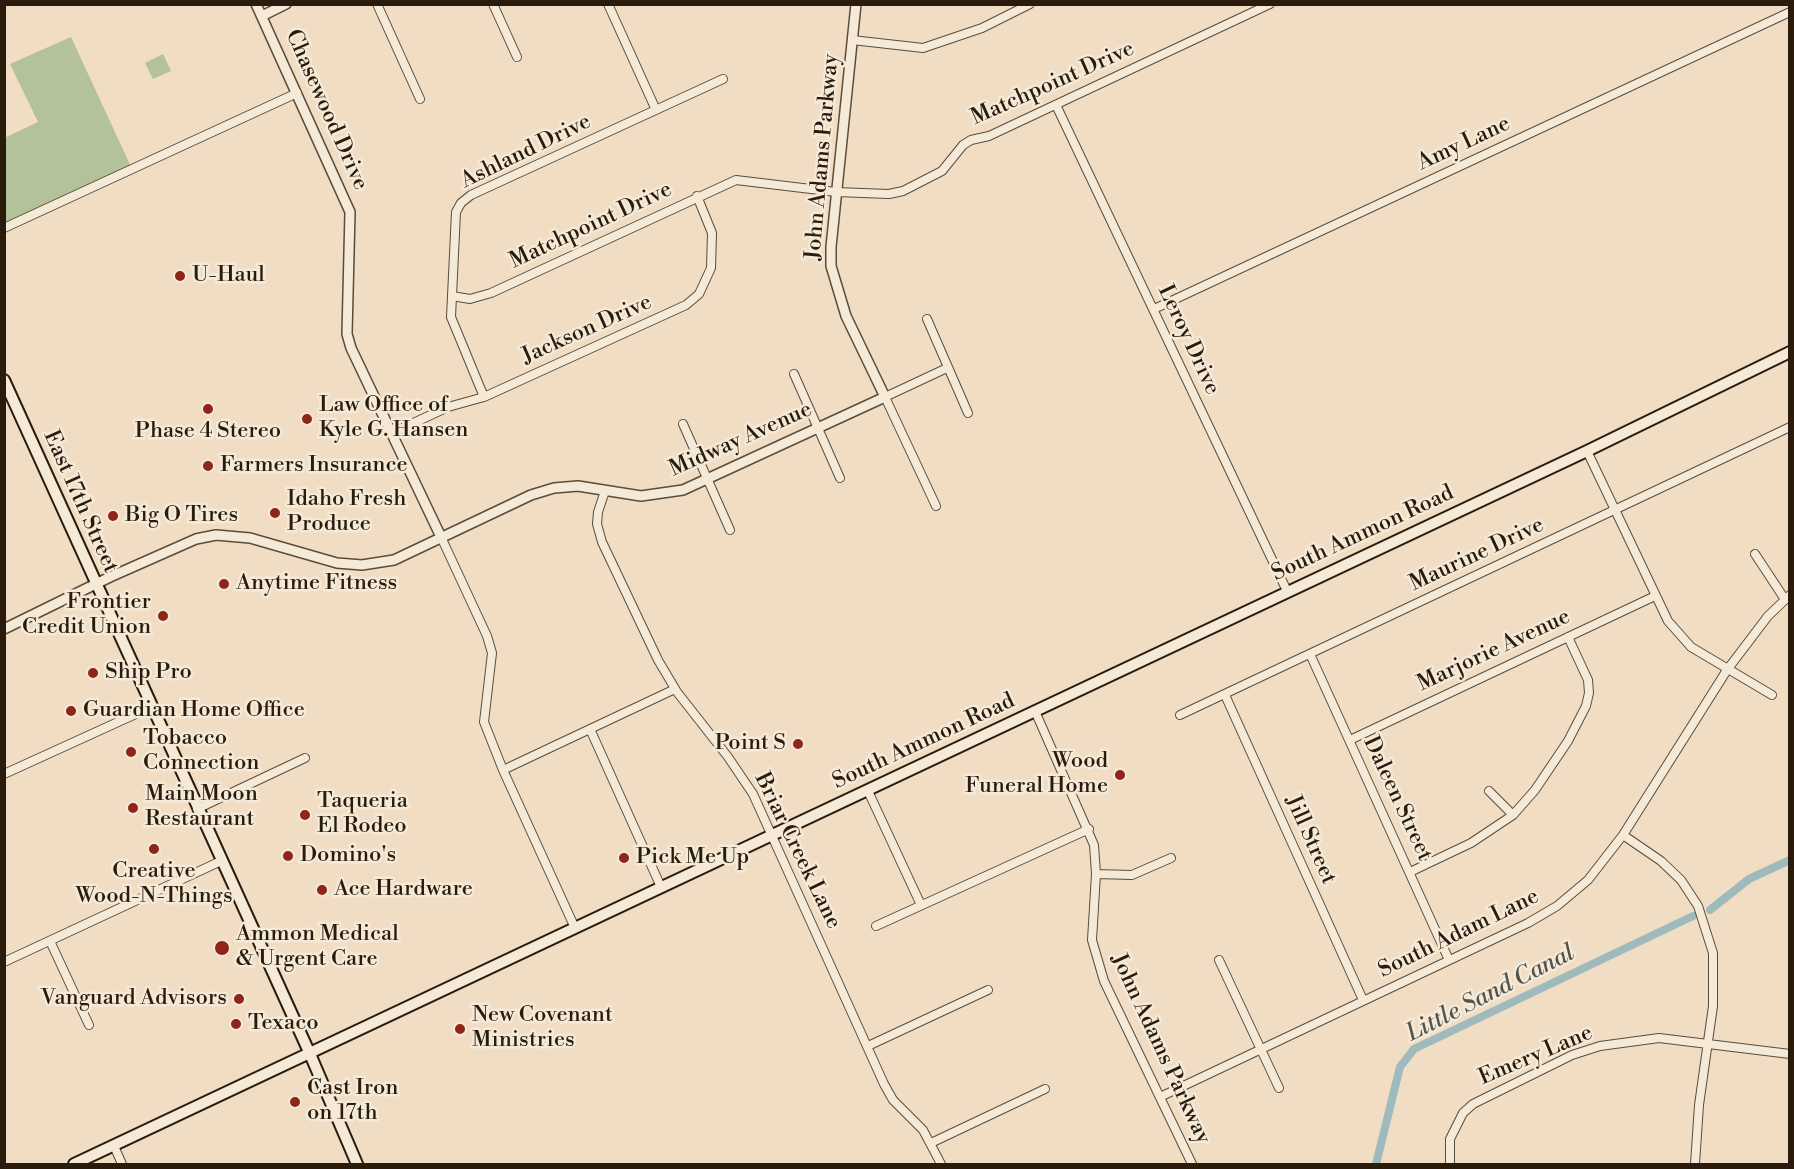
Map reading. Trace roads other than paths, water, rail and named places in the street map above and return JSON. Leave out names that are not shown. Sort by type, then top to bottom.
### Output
[{"type":"main road","name":"South Ammon Road","points":[[74,1164],[1587,451],[1790,352]]},
{"type":"main road","name":"East 17th Street","points":[[4,380],[310,1054],[357,1164]]},
{"type":"street","name":"Chasewood Drive","points":[[256,4],[348,206],[351,225],[347,334],[441,537]]},
{"type":"street","points":[[262,16],[286,4]]},
{"type":"street","points":[[377,4],[420,99]]},
{"type":"street","points":[[492,4],[517,57]]},
{"type":"street","points":[[608,4],[656,110]]},
{"type":"street","name":"John Adams Parkway","points":[[856,4],[831,247],[834,279],[846,316],[936,506]]},
{"type":"street","points":[[852,40],[923,48],[964,35],[1030,4]]},
{"type":"street","name":"Matchpoint Drive","points":[[453,296],[470,299],[491,293],[726,182],[747,180],[836,192],[889,194],[917,185],[942,171],[963,145],[971,140],[989,136],[1270,4]]},
{"type":"street","name":"Amy Lane","points":[[1154,309],[1790,12]]},
{"type":"street","name":"Ashland Drive","points":[[484,397],[477,375],[451,317],[456,212],[461,203],[471,195],[723,79]]},
{"type":"street","points":[[4,228],[297,93]]},
{"type":"street","name":"Leroy Drive","points":[[1056,105],[1287,591]]},
{"type":"street","name":"Jackson Drive","points":[[392,433],[448,407],[484,397],[687,305],[699,294],[711,268],[712,233],[697,196]]},
{"type":"street","points":[[927,319],[968,414]]},
{"type":"street","name":"Midway Avenue","points":[[4,629],[182,543],[216,535],[249,538],[337,563],[362,565],[394,560],[531,495],[554,488],[578,486],[640,496],[662,495],[683,490],[947,368]]},
{"type":"street","points":[[794,374],[840,478]]},
{"type":"street","points":[[683,424],[730,530]]},
{"type":"street","name":"Maurine Drive","points":[[1180,715],[1790,427]]},
{"type":"street","points":[[1587,451],[1668,621],[1691,647],[1772,696]]},
{"type":"street","name":"Briar Creek Lane","points":[[605,490],[598,518],[602,542],[658,660],[675,689],[728,757],[753,794],[893,1100],[923,1130],[941,1164]]},
{"type":"street","points":[[441,537],[487,636],[492,653],[492,670],[484,710],[484,722],[503,770],[575,928]]},
{"type":"street","name":"South Adam Lane","points":[[1160,1097],[1528,923],[1557,906],[1588,880],[1623,835],[1727,670],[1768,616],[1787,597],[1755,554]]},
{"type":"street","name":"Marjorie Avenue","points":[[1350,740],[1655,596]]},
{"type":"street","points":[[1410,872],[1471,843],[1513,815],[1535,790],[1562,750],[1586,706],[1588,680],[1568,637]]},
{"type":"street","name":"Daleen Street","points":[[1310,654],[1449,960]]},
{"type":"street","points":[[503,770],[675,689]]},
{"type":"street","name":"Jill Street","points":[[1225,695],[1363,1000]]},
{"type":"street","points":[[4,774],[151,707]]},
{"type":"street","name":"John Adams Parkway","points":[[1035,711],[1089,829],[1094,845],[1096,874],[1092,940],[1104,981],[1192,1164]]},
{"type":"street","points":[[590,729],[661,887]]},
{"type":"street","points":[[197,808],[305,758]]},
{"type":"street","points":[[868,791],[921,906]]},
{"type":"street","points":[[1489,791],[1513,815]]},
{"type":"street","points":[[876,926],[1089,829]]},
{"type":"street","points":[[1623,835],[1661,861],[1681,880],[1706,923],[1713,953],[1713,1006],[1695,1164]]},
{"type":"street","points":[[1096,874],[1132,875],[1171,858]]},
{"type":"street","points":[[4,962],[221,861]]},
{"type":"street","points":[[50,941],[89,1025]]},
{"type":"street","points":[[1219,960],[1279,1088]]},
{"type":"street","points":[[868,1046],[988,990]]},
{"type":"street","name":"Emery Lane","points":[[1450,1164],[1450,1139],[1463,1113],[1473,1104],[1572,1055],[1600,1046],[1659,1038],[1708,1042],[1790,1054]]},
{"type":"street","points":[[931,1143],[1045,1089]]},
{"type":"street","points":[[114,1146],[122,1164]]},
{"type":"waterway","name":"Little Sand Canal","points":[[1710,910],[1749,879],[1790,860]]},
{"type":"waterway","name":"Little Sand Canal","points":[[1376,1164],[1400,1067],[1414,1049],[1693,916]]},
{"type":"place","name":"U-Haul","points":[[180,276]]},
{"type":"place","name":"Phase 4 Stereo","points":[[208,409]]},
{"type":"place","name":"Law Office of Kyle G. Hansen","points":[[307,419]]},
{"type":"place","name":"Farmers Insurance","points":[[208,466]]},
{"type":"place","name":"Idaho Fresh Produce","points":[[275,513]]},
{"type":"place","name":"Big O Tires","points":[[113,516]]},
{"type":"place","name":"Anytime Fitness","points":[[224,584]]},
{"type":"place","name":"Frontier Credit Union","points":[[163,616]]},
{"type":"place","name":"Ship Pro","points":[[93,673]]},
{"type":"place","name":"Guardian Home Office","points":[[71,711]]},
{"type":"place","name":"Point S","points":[[798,744]]},
{"type":"place","name":"Tobacco Connection","points":[[131,752]]},
{"type":"place","name":"Wood Funeral Home","points":[[1120,775]]},
{"type":"place","name":"Main Moon Restaurant","points":[[133,808]]},
{"type":"place","name":"Taqueria El Rodeo","points":[[305,815]]},
{"type":"place","name":"Creative Wood-N-Things","points":[[154,849]]},
{"type":"place","name":"Domino's","points":[[288,856]]},
{"type":"place","name":"Pick Me Up","points":[[624,858]]},
{"type":"place","name":"Ace Hardware","points":[[322,890]]},
{"type":"place","name":"Ammon Medical & Urgent Care","points":[[222,948]]},
{"type":"place","name":"Vanguard Advisors","points":[[239,999]]},
{"type":"place","name":"Texaco","points":[[236,1024]]},
{"type":"place","name":"New Covenant Ministries","points":[[460,1029]]},
{"type":"place","name":"Cast Iron on 17th","points":[[295,1102]]}]
